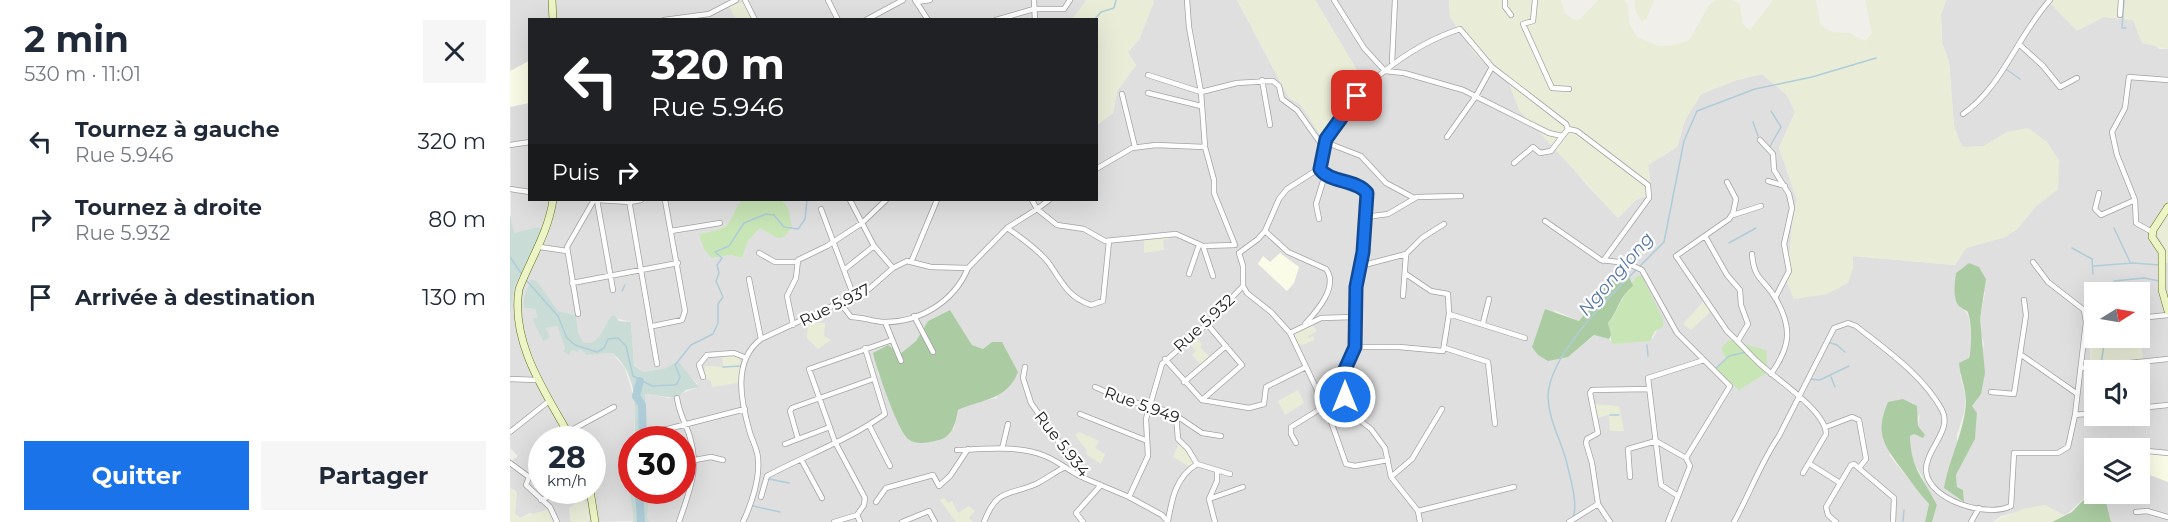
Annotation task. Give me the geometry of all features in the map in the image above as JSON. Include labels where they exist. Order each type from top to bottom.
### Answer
[{"type":"street","points":[[552,0],[553,18]]},
{"type":"street","points":[[679,18],[709,14],[736,0]]},
{"type":"street","points":[[745,0],[754,18]]},
{"type":"street","points":[[828,0],[837,18]]},
{"type":"street","points":[[870,18],[903,0]]},
{"type":"street","points":[[927,18],[916,1],[930,0]]},
{"type":"street","points":[[1034,0],[1035,18]]},
{"type":"street","points":[[1003,18],[1034,9],[1064,9],[1070,0]]},
{"type":"street","points":[[1032,201],[1036,209],[1057,225],[1084,229],[1109,241],[1176,234],[1201,246],[1235,245],[1214,193],[1214,180],[1205,147],[1201,92],[1189,27],[1188,0]]},
{"type":"street","points":[[1334,0],[1364,48],[1385,70],[1433,81],[1476,96],[1549,133],[1563,136]]},
{"type":"street","points":[[1392,62],[1395,0]]},
{"type":"street","points":[[1505,0],[1505,7],[1510,15]]},
{"type":"street","points":[[1535,0],[1533,21],[1523,24],[1552,88],[1569,89]]},
{"type":"street","points":[[1963,114],[1976,103],[2050,0]]},
{"type":"street","points":[[2120,15],[2121,0]]},
{"type":"street","points":[[1420,522],[1418,512],[1391,477],[1385,448],[1371,429],[1349,412],[1342,376],[1355,347],[1356,287],[1365,221],[1365,190],[1325,175],[1320,169],[1324,163],[1324,145],[1352,102],[1392,62],[1460,29],[1492,68],[1570,129],[1648,185],[1649,198],[1603,261]]},
{"type":"street","points":[[2019,44],[2040,63],[2060,87],[2077,78]]},
{"type":"street","points":[[1447,137],[1476,96],[1492,68]]},
{"type":"street","points":[[1148,75],[1201,92],[1262,80],[1277,84],[1282,99],[1298,110],[1324,145],[1361,156],[1386,183],[1414,198]]},
{"type":"street","points":[[2152,232],[2137,225],[2135,200],[2116,155],[2113,129],[2125,108],[2129,76],[2168,80]]},
{"type":"street","points":[[1262,80],[1270,125]]},
{"type":"street","points":[[1148,93],[1201,106]]},
{"type":"street","points":[[1122,94],[1135,147]]},
{"type":"street","points":[[1514,163],[1529,148],[1533,147],[1540,153],[1551,151],[1570,129]]},
{"type":"street","points":[[1760,140],[1773,154],[1774,170],[1785,186],[1792,208],[1784,244],[1789,270],[1775,298]]},
{"type":"street","points":[[510,145],[528,142]]},
{"type":"street","points":[[1098,169],[1135,147],[1156,145],[1205,147]]},
{"type":"street","name":"Rue 5.932","points":[[1129,497],[1147,460],[1145,440],[1149,406],[1159,370],[1165,359],[1207,324],[1243,286],[1243,266],[1239,253],[1265,231],[1279,199],[1287,189],[1320,169]]},
{"type":"street","points":[[1319,219],[1316,204],[1325,175]]},
{"type":"street","points":[[1768,181],[1785,186]]},
{"type":"street","points":[[1727,182],[1736,199],[1731,216]]},
{"type":"street","points":[[510,189],[528,192]]},
{"type":"street","points":[[2099,193],[2095,208],[2101,215],[2135,200]]},
{"type":"street","points":[[1365,221],[1373,216],[1388,214],[1414,198],[1425,195],[1461,196]]},
{"type":"street","points":[[553,201],[549,222],[540,247],[522,283],[515,307],[514,328],[536,380],[564,426]]},
{"type":"street","points":[[578,314],[567,251],[571,236],[595,201]]},
{"type":"street","points":[[596,201],[613,290]]},
{"type":"street","points":[[629,201],[657,364]]},
{"type":"street","points":[[652,326],[682,320],[685,316],[678,263],[665,201]]},
{"type":"street","points":[[851,201],[874,246],[893,268]]},
{"type":"street","points":[[794,325],[787,296],[796,278],[797,262],[800,258],[833,242],[862,223],[885,201]]},
{"type":"street","points":[[938,201],[912,260],[931,267],[968,268]]},
{"type":"street","points":[[841,304],[851,317],[885,322],[929,312],[941,304],[963,279],[968,268],[1007,228],[1048,201]]},
{"type":"street","points":[[1761,206],[1731,216],[1678,253],[1677,259],[1727,331],[1738,339],[1771,374],[1816,413],[1826,427],[1827,434],[1803,473]]},
{"type":"street","points":[[2150,316],[2168,313],[2162,290],[2162,252],[2152,237],[2152,232],[2168,207]]},
{"type":"street","points":[[821,209],[854,297]]},
{"type":"street","points":[[1545,221],[1603,261],[1627,263],[1642,270],[1671,324],[1730,388],[1686,458]]},
{"type":"street","points":[[671,231],[720,223]]},
{"type":"street","points":[[1360,266],[1406,254],[1422,238],[1444,224]]},
{"type":"street","points":[[1007,228],[1039,253],[1060,284],[1091,305],[1103,301],[1109,241]]},
{"type":"street","points":[[1265,231],[1288,252],[1326,269],[1329,274],[1330,287],[1315,313],[1305,324]]},
{"type":"street","points":[[1705,236],[1740,291],[1741,307],[1748,324],[1738,339]]},
{"type":"street","points":[[844,270],[874,246]]},
{"type":"street","points":[[1189,274],[1201,246]]},
{"type":"street","points":[[1201,246],[1213,276]]},
{"type":"street","points":[[540,247],[567,251]]},
{"type":"street","points":[[759,253],[775,262],[797,262]]},
{"type":"street","points":[[1403,296],[1406,254]]},
{"type":"street","points":[[1752,254],[1754,273],[1775,298],[1788,337],[1785,355],[1771,374]]},
{"type":"street","name":"Rue 5.937","points":[[744,357],[761,339],[841,304],[875,286],[893,268],[912,260]]},
{"type":"street","points":[[2033,262],[2048,282],[2084,310]]},
{"type":"street","points":[[572,283],[678,263]]},
{"type":"street","points":[[1406,274],[1428,289],[1448,294],[1449,314],[1445,348]]},
{"type":"street","points":[[749,279],[761,339]]},
{"type":"street","points":[[1243,286],[1247,293],[1271,312],[1290,333],[1325,406],[1346,464],[1355,466],[1388,460]]},
{"type":"street","points":[[1483,323],[1489,298]]},
{"type":"street","points":[[1991,392],[2014,394],[2025,315],[2024,300]]},
{"type":"street","points":[[1449,314],[1525,338]]},
{"type":"street","points":[[914,316],[933,352]]},
{"type":"street","points":[[1290,333],[1321,318],[1356,317]]},
{"type":"street","points":[[885,322],[901,361]]},
{"type":"street","points":[[1202,400],[1242,366],[1207,324]]},
{"type":"street","points":[[1734,522],[1756,483],[1765,456],[1779,436],[1834,328],[1854,324],[1907,367],[1943,412],[1944,425],[1926,467],[1932,485],[1948,498],[1962,505],[1979,508],[2011,506],[2014,453],[2064,452],[2068,447],[2084,340]]},
{"type":"street","points":[[834,522],[857,515],[864,506],[865,498],[835,442],[809,369],[892,340]]},
{"type":"street","points":[[1184,382],[1226,346]]},
{"type":"street","points":[[1355,347],[1399,346],[1440,351],[1445,348],[1488,362],[1495,424]]},
{"type":"street","points":[[761,497],[767,476],[802,461],[885,414],[865,348]]},
{"type":"street","points":[[703,377],[699,365],[707,355],[734,354],[744,357],[741,383],[745,409],[759,463],[756,483],[743,522]]},
{"type":"street","points":[[2020,354],[2076,393]]},
{"type":"street","points":[[1165,359],[1202,400],[1249,408],[1262,405],[1266,387],[1306,367]]},
{"type":"street","points":[[2081,368],[2168,359]]},
{"type":"street","points":[[1678,496],[1661,485],[1647,380],[1651,375],[1678,370],[1704,360]]},
{"type":"street","name":"Rue 5.934","points":[[1025,367],[1023,378],[1031,403],[1084,478],[1129,497]]},
{"type":"street","points":[[510,379],[536,380]]},
{"type":"street","points":[[798,439],[790,409],[873,379]]},
{"type":"street","name":"Rue 5.949","points":[[1095,387],[1122,399],[1176,415],[1202,433],[1221,436]]},
{"type":"street","points":[[1610,522],[1598,504],[1592,463],[1586,443],[1587,439],[1598,435],[1590,391],[1649,389]]},
{"type":"street","points":[[677,398],[684,425]]},
{"type":"street","points":[[510,432],[549,400]]},
{"type":"street","points":[[2150,407],[2168,405]]},
{"type":"street","points":[[1296,443],[1291,427],[1325,406]]},
{"type":"street","points":[[585,426],[614,407]]},
{"type":"street","points":[[680,426],[745,409]]},
{"type":"street","points":[[1391,477],[1412,459],[1442,409]]},
{"type":"street","points":[[1080,414],[1145,440]]},
{"type":"street","points":[[2074,415],[2084,414]]},
{"type":"street","points":[[1176,415],[1178,439],[1188,449],[1197,464],[1230,474]]},
{"type":"street","points":[[1826,427],[1852,417],[1859,420],[1866,459],[1859,468]]},
{"type":"street","points":[[1002,449],[1008,424]]},
{"type":"street","points":[[869,425],[890,466]]},
{"type":"street","points":[[784,444],[830,427]]},
{"type":"street","points":[[1630,477],[1628,449],[1656,441],[1686,458],[1689,469],[1668,522]]},
{"type":"street","points":[[957,450],[1002,449],[1036,453],[1084,478]]},
{"type":"street","points":[[876,502],[883,490],[914,478],[933,475],[939,486],[950,476],[968,450]]},
{"type":"street","points":[[2150,451],[2168,453]]},
{"type":"street","points":[[696,460],[711,457],[723,460]]},
{"type":"street","points":[[802,461],[822,498]]},
{"type":"street","points":[[510,463],[528,476]]},
{"type":"street","points":[[1168,522],[1172,496],[1180,479],[1197,464]]},
{"type":"street","points":[[1810,464],[1840,483]]},
{"type":"street","points":[[1836,522],[1826,510],[1851,465],[1859,468],[1894,498],[1893,522]]},
{"type":"street","points":[[984,522],[990,507],[1004,494],[1038,483],[1065,467]]},
{"type":"street","points":[[1215,522],[1209,499],[1217,481],[1217,471]]},
{"type":"street","points":[[1083,522],[1076,512],[1101,485]]},
{"type":"street","points":[[1209,499],[1243,487]]},
{"type":"street","points":[[1418,512],[1514,487]]},
{"type":"street","points":[[1129,497],[1162,515],[1168,522]]},
{"type":"street","points":[[546,504],[557,522]]},
{"type":"street","points":[[592,504],[595,522]]},
{"type":"street","points":[[679,522],[685,504]]},
{"type":"street","points":[[1569,522],[1598,504]]},
{"type":"street","points":[[1971,522],[1979,508]]},
{"type":"street","points":[[902,522],[929,511],[935,522]]},
{"type":"street","points":[[2136,512],[2146,511],[2168,517]]},
{"type":"street","points":[[857,515],[860,522]]},
{"type":"shaded area","points":[[510,0],[1087,0],[1074,18],[528,18],[528,201],[741,201],[733,220],[718,231],[712,258],[731,255],[742,258],[748,241],[760,228],[777,238],[788,208],[783,201],[1098,201],[1098,124],[1113,113],[1117,91],[1136,65],[1127,52],[1139,40],[1153,0],[1237,0],[1289,98],[1300,104],[1345,101],[1364,82],[1315,0],[1449,0],[1450,17],[1508,81],[1585,183],[1618,218],[1636,200],[1652,194],[1648,165],[1677,147],[1685,120],[1701,94],[1737,80],[1762,74],[1787,95],[1795,112],[1779,148],[1797,199],[1787,282],[1853,268],[1852,256],[1955,265],[1966,248],[2005,237],[2017,229],[2036,206],[2058,189],[2007,132],[1984,146],[1962,148],[1954,126],[1949,62],[1942,43],[1941,15],[1946,0],[2047,0],[2054,6],[2104,17],[2133,20],[2159,49],[2168,49],[2168,215],[2158,236],[2164,246],[2168,263],[2168,522],[2111,522],[2106,504],[2150,504],[2150,438],[2084,438],[2084,498],[2065,516],[2045,505],[2001,516],[1993,522],[1932,522],[1937,505],[1927,492],[1922,476],[1911,459],[1910,436],[1918,426],[1920,414],[1889,455],[1929,504],[1925,522],[650,522],[647,517],[649,504],[696,504],[696,426],[646,426],[645,394],[670,398],[698,387],[698,384],[685,371],[666,368],[643,372],[634,364],[631,322],[611,317],[599,337],[591,343],[584,343],[577,333],[576,315],[558,311],[538,282],[531,279],[524,297],[525,308],[535,309],[537,317],[532,318],[536,326],[549,335],[545,328],[557,326],[565,348],[563,351],[580,349],[587,355],[612,353],[625,368],[636,405],[634,426],[618,426],[618,504],[632,504],[635,521],[588,522],[590,518],[582,504],[606,504],[606,426],[528,426],[528,504],[574,504],[569,508],[571,522],[558,522],[530,513],[520,518],[515,514],[516,491],[510,488],[510,462],[518,456],[510,448],[510,314],[514,287],[538,227],[515,234],[511,230]],"holes":[[[1637,276],[1663,319],[1653,338],[1613,344],[1609,339],[1595,335],[1567,357],[1554,310],[1579,321],[1614,279],[1624,277],[1633,281]],[[1955,281],[1985,292],[1980,319],[1980,332],[1984,344],[1972,407],[1977,413],[1975,439],[1956,475],[1957,487],[1963,490],[1964,501],[1944,488],[1957,449],[1957,435],[1964,413],[1966,397],[1960,375],[1972,350],[1969,317],[1955,297]],[[950,310],[972,345],[983,349],[997,398],[976,402],[958,410],[954,429],[906,438],[895,415],[887,389],[877,372],[916,341],[928,321]]]},
{"type":"shaded area","points":[[1087,0],[1153,0],[1154,2],[1139,40],[1128,52],[1136,65],[1117,91],[1113,113],[1098,124],[1098,18],[1073,18]]},
{"type":"shaded area","points":[[1237,0],[1315,0],[1364,82],[1345,101],[1320,135],[1300,104],[1289,98]]},
{"type":"shaded area","points":[[1449,0],[1561,0],[1565,13],[1579,20],[1598,0],[1623,0],[1628,4],[1629,23],[1637,37],[1659,46],[1674,45],[1689,40],[1709,5],[1716,0],[1733,0],[1740,4],[1743,24],[1750,30],[1773,0],[1816,0],[1820,23],[1826,29],[1833,32],[1850,33],[1865,41],[1872,33],[1865,0],[1946,0],[1941,15],[1942,43],[1949,62],[1954,126],[1962,147],[1984,146],[2007,132],[2028,128],[2047,142],[2059,160],[2058,189],[2036,206],[2017,229],[2005,237],[1966,248],[1955,265],[1853,256],[1853,268],[1848,283],[1827,294],[1794,299],[1787,282],[1792,226],[1797,200],[1779,148],[1795,112],[1787,95],[1762,74],[1737,80],[1701,94],[1685,120],[1677,147],[1648,165],[1652,194],[1636,200],[1618,218],[1519,110],[1508,81],[1475,54],[1450,17]]},
{"type":"shaded area","points":[[1635,0],[1654,0],[1647,18],[1642,22],[1635,10]]},
{"type":"shaded area","points":[[2047,0],[2168,0],[2168,49],[2142,43],[2133,20],[2104,17],[2077,31]]},
{"type":"shaded area","points":[[744,1],[753,18],[735,18],[729,7]]},
{"type":"shaded area","points":[[528,62],[528,103],[510,107],[510,71]]},
{"type":"shaded area","points":[[510,215],[514,233],[538,227],[542,230],[514,287],[510,314]]},
{"type":"shaded area","points":[[2168,215],[2168,263],[2165,263],[2164,247],[2157,232]]},
{"type":"shaded area","points":[[1169,236],[1169,239],[1163,240],[1164,250],[1144,253],[1144,240]]},
{"type":"shaded area","points":[[1280,253],[1299,267],[1294,283],[1287,291],[1258,264],[1263,256],[1270,262]]},
{"type":"shaded area","points":[[531,279],[538,282],[558,311],[576,315],[578,333],[584,343],[591,343],[599,337],[611,316],[615,316],[619,321],[631,322],[634,365],[643,372],[666,368],[678,361],[699,387],[686,390],[676,398],[645,394],[646,426],[635,426],[634,393],[627,371],[620,361],[612,353],[587,355],[580,349],[577,352],[572,350],[569,355],[563,351],[565,348],[557,326],[546,328],[550,337],[543,341],[532,318],[537,317],[535,309],[524,308],[524,297]]},
{"type":"shaded area","points":[[1703,302],[1712,310],[1691,330],[1683,324]]},
{"type":"shaded area","points":[[1310,322],[1317,331],[1308,336],[1309,338],[1313,336],[1315,340],[1303,345],[1298,344],[1293,332]]},
{"type":"shaded area","points":[[808,323],[825,323],[824,336],[831,340],[818,349],[807,338]]},
{"type":"shaded area","points":[[1195,336],[1202,344],[1200,347],[1209,356],[1201,365],[1192,355],[1196,351],[1188,342]]},
{"type":"shaded area","points":[[2090,348],[2142,348],[2143,359],[2090,360]]},
{"type":"shaded area","points":[[722,354],[739,356],[742,372],[738,383],[712,387],[711,381],[704,377],[705,366],[723,367]]},
{"type":"shaded area","points":[[1298,390],[1304,403],[1285,415],[1278,401]]},
{"type":"shaded area","points":[[1593,404],[1619,406],[1624,431],[1610,431],[1609,415],[1595,418]]},
{"type":"shaded area","points":[[1079,432],[1099,441],[1095,448],[1105,454],[1101,464],[1086,454],[1087,451],[1075,435]]},
{"type":"shaded area","points":[[1180,441],[1195,460],[1190,467],[1173,457]]},
{"type":"shaded area","points":[[2150,451],[2168,452],[2168,482],[2150,475]]},
{"type":"shaded area","points":[[510,488],[517,493],[515,514],[519,518],[549,509],[558,522],[510,522]]},
{"type":"shaded area","points":[[944,498],[948,503],[952,501],[958,513],[969,506],[975,511],[969,518],[973,522],[956,522],[940,500]]},
{"type":"shaded area","points":[[575,504],[587,504],[588,522],[571,522],[569,508]]},
{"type":"shaded area","points":[[632,504],[649,504],[647,517],[650,522],[632,522],[634,521]]},
{"type":"shaded area","points":[[2045,505],[2065,516],[2052,522],[1993,522],[2023,509]]},
{"type":"green space","points":[[740,201],[783,201],[788,208],[792,227],[784,237],[777,238],[760,228],[748,241],[742,258],[731,255],[712,258],[704,249],[699,234],[718,230],[730,220]]},
{"type":"green space","points":[[1969,263],[1979,267],[1986,279],[1980,319],[1985,373],[1981,394],[1972,406],[1977,413],[1975,439],[1956,475],[1957,487],[1963,490],[1964,502],[1944,488],[1965,412],[1966,396],[1959,363],[1969,358],[1971,326],[1969,314],[1957,303],[1954,290],[1956,273]]},
{"type":"green space","points":[[1624,276],[1630,278],[1633,286],[1625,294],[1608,323],[1611,335],[1609,339],[1594,335],[1568,357],[1548,361],[1538,355],[1532,347],[1545,309],[1579,321],[1610,281]]},
{"type":"green space","points":[[1637,276],[1642,276],[1663,319],[1663,327],[1655,331],[1650,341],[1612,344],[1608,323]]},
{"type":"green space","points":[[950,310],[972,345],[983,349],[992,342],[1002,342],[1018,372],[1008,388],[1001,393],[958,410],[954,426],[945,437],[928,442],[915,442],[904,434],[893,412],[873,353],[888,345],[900,354],[916,341],[928,321]]},
{"type":"green space","points":[[1729,340],[1766,350],[1768,372],[1739,390],[1716,369],[1726,359],[1721,348]]},
{"type":"green space","points":[[1903,399],[1917,406],[1918,426],[1925,435],[1923,438],[1914,434],[1910,436],[1915,465],[1937,505],[1932,522],[1925,522],[1929,504],[1891,455],[1882,434],[1882,420],[1888,402]]},
{"type":"green space","points":[[2084,499],[2084,504],[2106,504],[2111,522],[2052,522],[2072,512]]},
{"type":"waterway","points":[[1096,18],[1101,12],[1114,8],[1116,0]]},
{"type":"waterway","points":[[2124,0],[2122,28],[2126,28]]},
{"type":"waterway","name":"Ngonglong","points":[[1640,266],[1664,242],[1684,141],[1697,111],[1755,89],[1812,77],[1876,58]]},
{"type":"waterway","points":[[2006,69],[2020,79]]},
{"type":"waterway","points":[[1769,148],[1781,127],[1771,111]]},
{"type":"waterway","points":[[1753,122],[1758,136]]},
{"type":"waterway","points":[[526,280],[558,316],[567,338],[575,345],[597,352],[604,348],[608,339],[618,338],[626,346],[633,376],[652,386],[674,385],[680,377],[675,365],[691,345],[713,334],[718,323],[718,304],[723,297],[716,281],[719,273],[717,265],[722,258],[715,252],[729,246],[744,223],[766,214],[774,215],[784,227],[798,229],[805,219],[807,201]]},
{"type":"waterway","points":[[1729,243],[1756,228]]},
{"type":"waterway","points":[[2114,228],[2130,262]]},
{"type":"waterway","points":[[2072,248],[2092,259],[2093,274]]},
{"type":"waterway","points":[[510,257],[521,273]]},
{"type":"waterway","points":[[2094,266],[2133,263],[2159,265]]},
{"type":"waterway","name":"Ngonglong","points":[[1573,518],[1575,506],[1572,486],[1549,406],[1551,381],[1558,364],[1582,328],[1637,269]]},
{"type":"waterway","points":[[2114,281],[2144,278],[2159,281]]},
{"type":"waterway","points":[[622,291],[625,285]]},
{"type":"waterway","points":[[1828,342],[1837,345],[1845,352]]},
{"type":"waterway","points":[[1647,345],[1648,356]]},
{"type":"waterway","points":[[2102,360],[2103,348]]},
{"type":"waterway","points":[[1715,369],[1729,356],[1747,352]]},
{"type":"waterway","points":[[723,367],[741,366]]},
{"type":"waterway","points":[[1809,379],[1820,380],[1849,366]]},
{"type":"waterway","points":[[1831,377],[1835,387]]},
{"type":"waterway","points":[[640,381],[636,396],[642,405],[643,426]]},
{"type":"waterway","points":[[1610,415],[1619,415]]},
{"type":"waterway","points":[[769,479],[789,483]]},
{"type":"waterway","points":[[640,504],[641,522]]},
{"type":"waterway","points":[[753,506],[780,512]]},
{"type":"waterway","points":[[1903,521],[1904,510]]},
{"type":"route","points":[[1345,397],[1342,376],[1355,347],[1356,287],[1363,252],[1367,193],[1350,182],[1325,175],[1320,169],[1324,163],[1326,139],[1357,96]]}]
